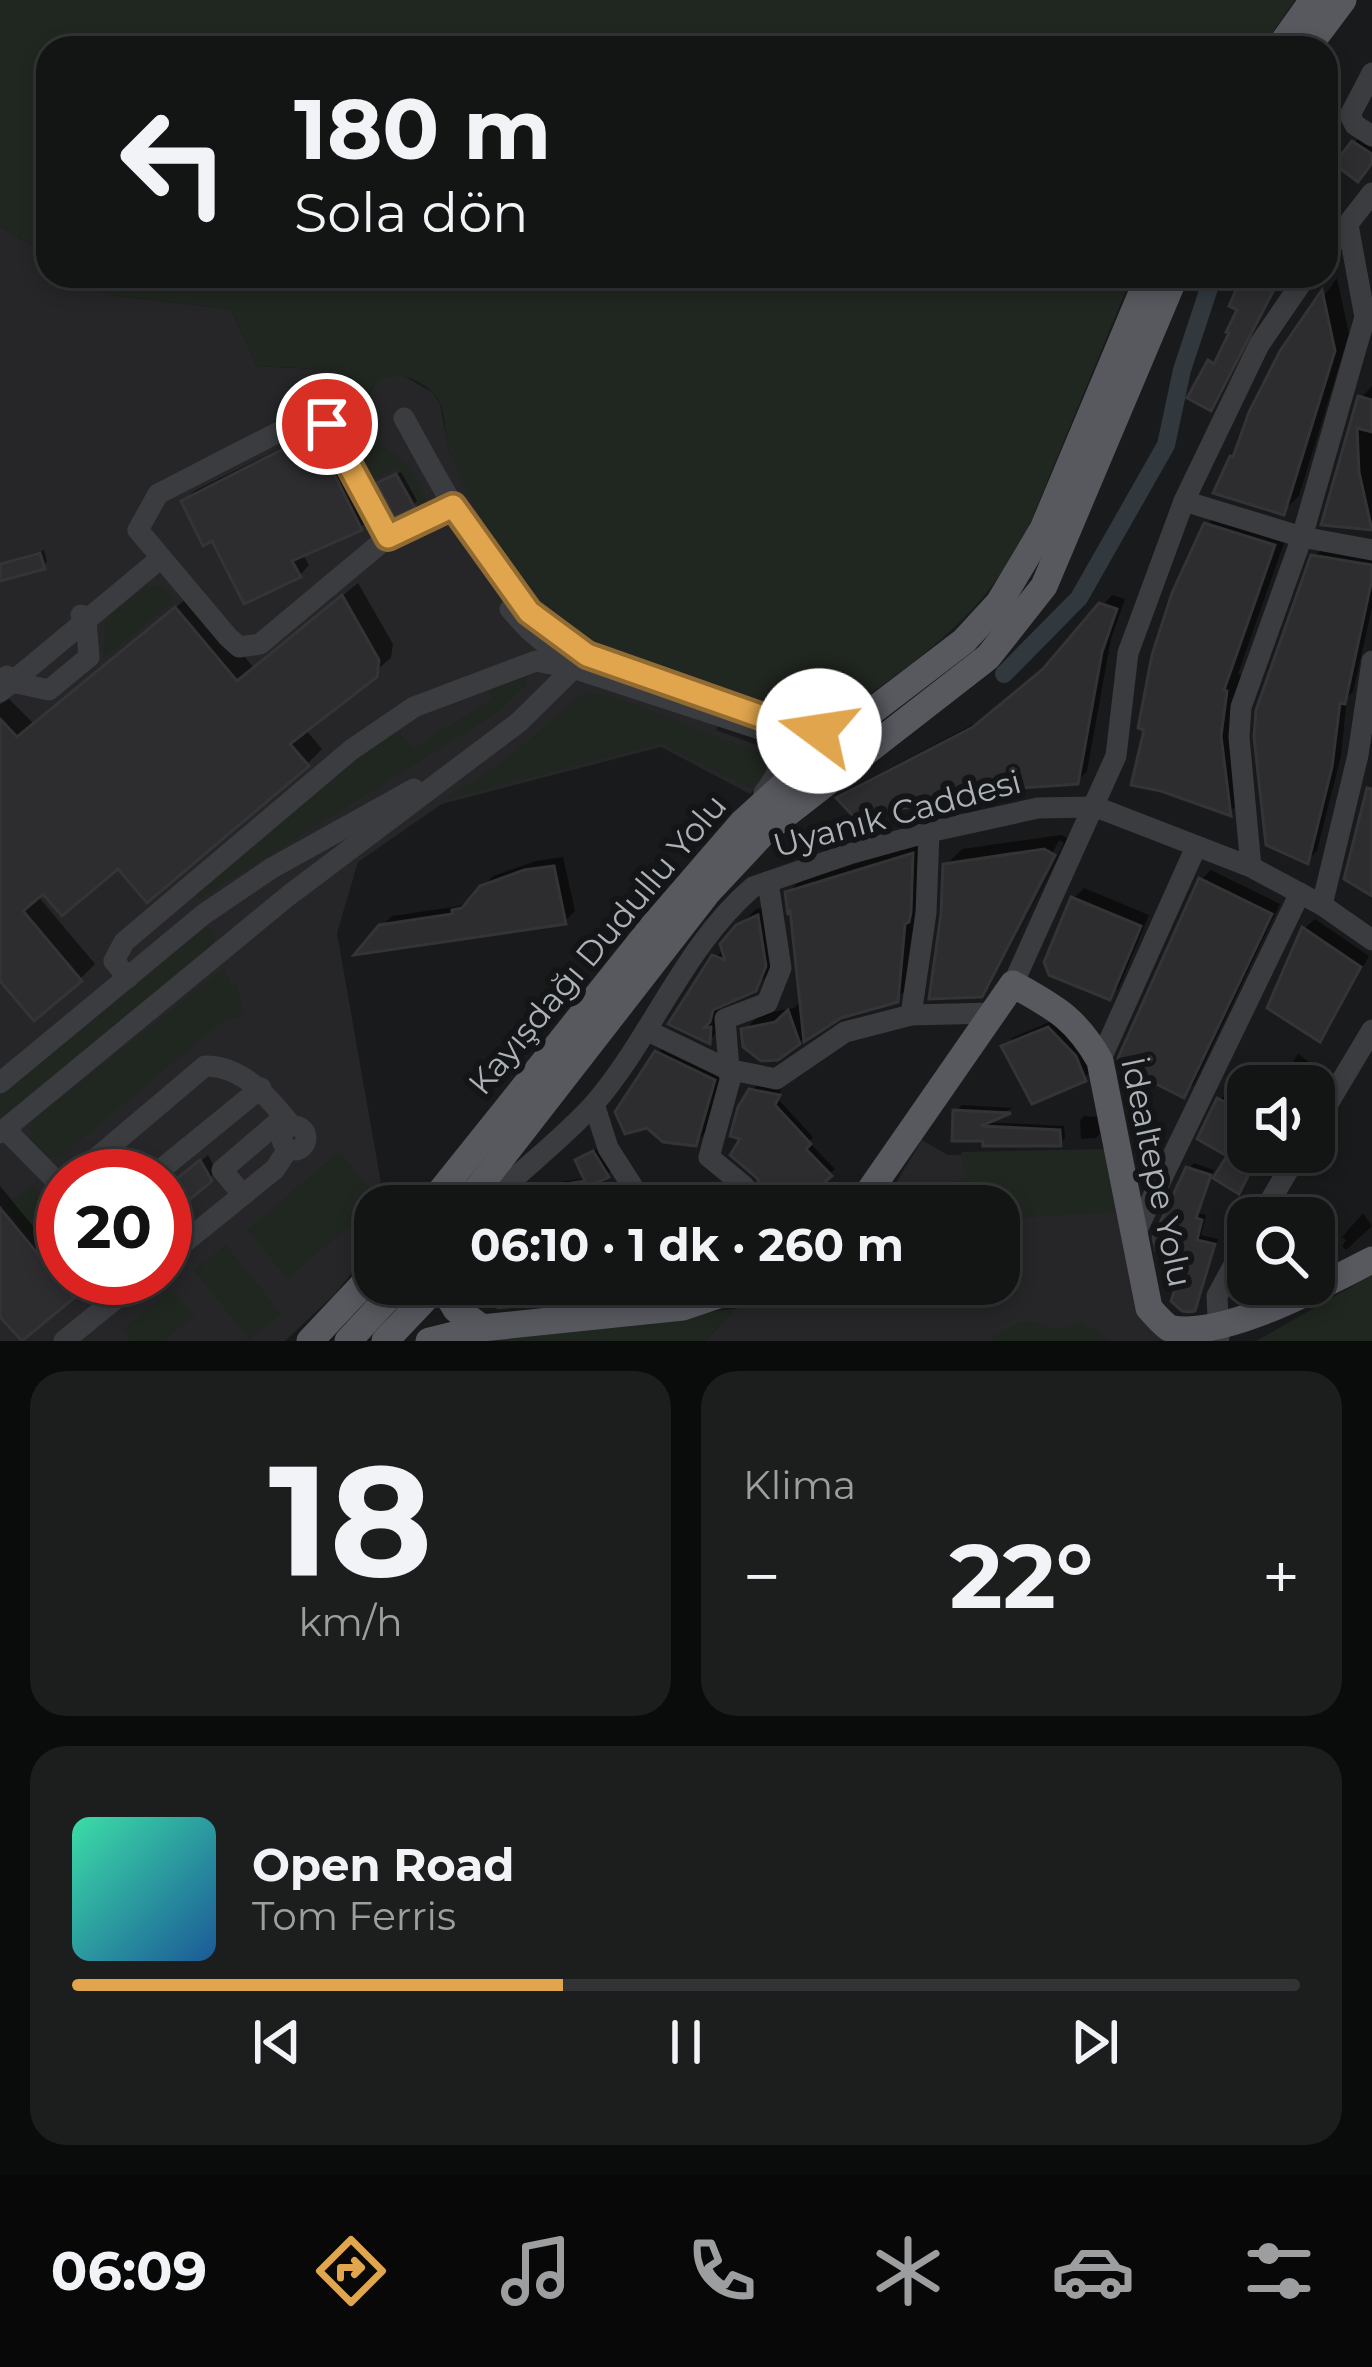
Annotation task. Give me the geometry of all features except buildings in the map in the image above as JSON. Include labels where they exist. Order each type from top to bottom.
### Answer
[{"type":"main road","points":[[1288,36],[1313,0]]},
{"type":"main road","points":[[1316,36],[1342,0]]},
{"type":"main road","name":"Kayışdağı Dudullu Yolu","points":[[446,1185],[626,959],[742,823],[826,747],[964,641],[999,602],[1023,568],[1144,288]]},
{"type":"main road","name":"Kayışdağı Dudullu Yolu","points":[[480,1185],[708,892],[767,829],[988,657],[1044,586],[1170,288]]},
{"type":"main road","points":[[874,1185],[1013,984]]},
{"type":"main road","name":"İdealtepe Yolu","points":[[1013,984],[1063,1012],[1083,1031],[1100,1060],[1149,1308],[1170,1330],[1192,1338],[1219,1337]]},
{"type":"main road","points":[[1219,1337],[1265,1321],[1372,1260]]},
{"type":"main road","points":[[310,1341],[354,1294]]},
{"type":"main road","points":[[348,1341],[381,1305]]},
{"type":"main road","points":[[386,1341],[420,1305]]},
{"type":"main road","points":[[453,1305],[482,1328]]},
{"type":"main road","points":[[429,1341],[482,1328],[686,1305]]},
{"type":"street","points":[[1372,73],[1350,115],[1355,125],[1372,136]]},
{"type":"street","points":[[1338,237],[1372,193]]},
{"type":"street","points":[[1251,867],[1239,737],[1241,706],[1302,537],[1365,317],[1348,225]]},
{"type":"street","points":[[1013,984],[1116,756],[1128,653],[1184,501],[1258,344],[1298,288]]},
{"type":"street","points":[[388,537],[327,424],[317,417],[304,419],[158,494],[138,530],[228,637],[239,647],[249,648],[272,635],[388,537],[453,506]]},
{"type":"street","points":[[404,418],[453,506],[529,612],[582,662],[776,735],[849,752],[867,749]]},
{"type":"street","points":[[1184,501],[1302,537],[1372,550]]},
{"type":"street","points":[[5,682],[159,554]]},
{"type":"street","points":[[128,979],[114,961],[124,943],[351,750],[414,707],[496,674],[536,661],[582,662],[815,732],[892,696]]},
{"type":"street","points":[[1322,905],[1358,754],[1372,661]]},
{"type":"street","points":[[36,1162],[2,1131],[345,850],[519,722],[582,662]]},
{"type":"street","points":[[742,823],[782,765],[776,735]]},
{"type":"street","points":[[0,1083],[204,914],[272,868],[468,761]]},
{"type":"street","name":"Uyanık Caddesi","points":[[507,1185],[594,1104],[712,929],[753,887],[929,832],[1038,808],[1096,807],[1251,867],[1322,905],[1372,940]]},
{"type":"street","points":[[911,1015],[926,913],[929,832]]},
{"type":"street","points":[[1100,1060],[1196,847]]},
{"type":"street","points":[[743,1185],[710,1157],[730,1080],[725,1019],[766,1003],[781,968],[768,882]]},
{"type":"street","points":[[1133,1238],[1300,893]]},
{"type":"street","points":[[204,914],[226,924],[228,945]]},
{"type":"street","points":[[646,1030],[727,1070],[776,1079],[845,1031],[911,1015],[993,1013]]},
{"type":"street","points":[[1335,1092],[1372,1030]]},
{"type":"street","points":[[107,1149],[205,1066],[220,1067],[261,1088],[288,1131]]},
{"type":"street","points":[[187,1149],[261,1088]]},
{"type":"street","points":[[594,1104],[608,1148],[632,1185]]},
{"type":"street","points":[[192,1236],[275,1168],[288,1131]]},
{"type":"street","points":[[243,1195],[221,1170],[288,1131]]},
{"type":"street","points":[[1219,1337],[1217,1296],[1227,1278]]},
{"type":"street","points":[[64,1341],[108,1305]]},
{"type":"shaded area","points":[[0,0],[1295,0],[1270,36],[36,36],[36,248],[0,226]]},
{"type":"shaded area","points":[[0,226],[36,248],[36,288],[98,288],[109,295],[231,309],[257,366],[338,370],[368,396],[377,380],[390,374],[404,376],[433,393],[440,404],[449,452],[515,569],[545,603],[596,642],[733,693],[716,730],[765,748],[772,756],[771,773],[750,794],[661,747],[442,804],[358,862],[337,933],[381,1185],[354,1185],[354,1270],[285,1341],[0,1341]]},
{"type":"shaded area","points":[[98,288],[1127,288],[1025,536],[998,578],[953,629],[917,659],[863,699],[825,715],[781,710],[714,689],[600,643],[567,621],[535,593],[492,535],[450,454],[438,399],[425,386],[406,377],[388,377],[367,397],[340,383],[337,370],[257,366],[231,309],[109,295]]},
{"type":"shaded area","points":[[339,391],[368,404],[368,435],[411,471],[428,503],[420,509],[398,467],[367,483],[341,427]]},
{"type":"shaded area","points":[[159,585],[175,600],[103,658],[105,620],[144,588]]},
{"type":"shaded area","points":[[530,670],[525,686],[496,713],[199,899],[194,892],[322,780],[395,728],[414,748],[493,699],[484,687]]},
{"type":"shaded area","points":[[588,693],[612,696],[760,753],[766,756],[765,772],[751,788],[661,743],[447,799],[516,752]]},
{"type":"shaded area","points":[[206,927],[216,938],[213,947],[0,1124],[0,1096]]},
{"type":"shaded area","points":[[224,968],[232,986],[236,985],[244,1015],[219,1024],[70,1149],[36,1152],[27,1146],[32,1121]]},
{"type":"shaded area","points":[[922,1140],[948,1155],[1106,1152],[1113,1210],[1125,1221],[1167,1341],[705,1341],[744,1305],[1020,1305],[1020,1185],[895,1185]]},
{"type":"shaded area","points":[[1106,1149],[1119,1212],[1020,1219],[1020,1185],[951,1185],[966,1178],[961,1152]]},
{"type":"shaded area","points":[[339,1152],[367,1185],[354,1185],[354,1222],[288,1278],[247,1230]]},
{"type":"shaded area","points":[[32,1186],[36,1190],[36,1245],[5,1204]]},
{"type":"shaded area","points":[[226,1245],[281,1314],[249,1339],[194,1270]]},
{"type":"shaded area","points":[[1372,1275],[1372,1341],[1256,1341],[1319,1305],[1335,1305],[1335,1296]]},
{"type":"shaded area","points":[[153,1305],[186,1305],[195,1316],[163,1341],[131,1341],[122,1329]]},
{"type":"shaded area","points":[[735,1309],[705,1341],[462,1341]]},
{"type":"shaded area","points":[[1021,1322],[1039,1323],[1055,1331],[1082,1322],[1110,1341],[994,1341],[992,1337]]},
{"type":"waterway","points":[[1004,674],[1079,598],[1166,445],[1182,370],[1209,288]]},
{"type":"route","points":[[327,424],[388,537],[453,506],[529,612],[587,655],[794,728],[819,731]]}]
